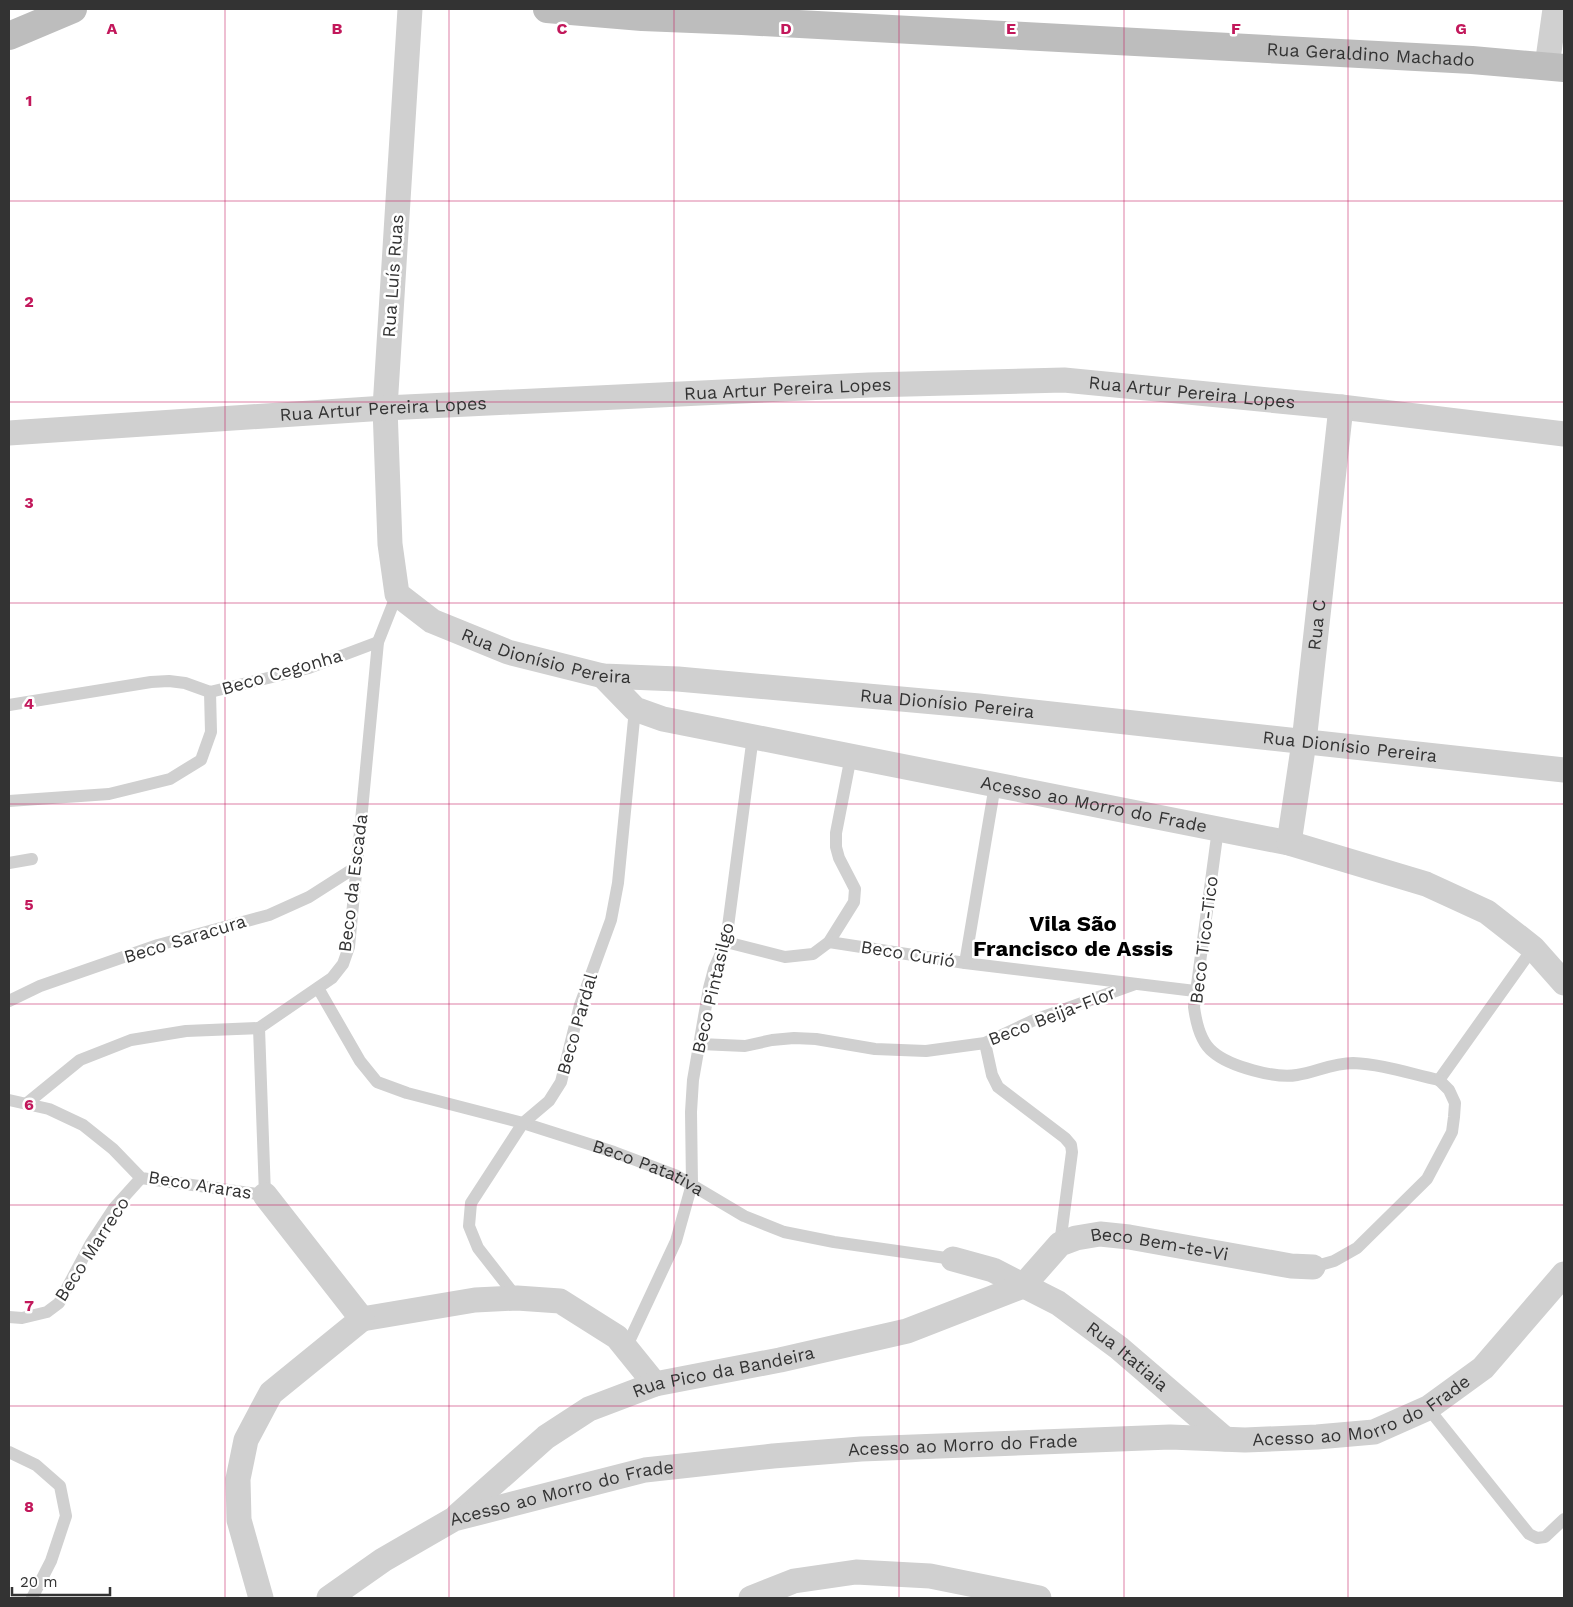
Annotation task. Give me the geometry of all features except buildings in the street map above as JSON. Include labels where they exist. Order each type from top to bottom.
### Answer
[{"type":"street","points":[[9,36],[73,9]]},
{"type":"street","name":"Rua Luís Ruas","points":[[398,594],[390,544],[385,408],[410,9]]},
{"type":"street","name":"Rua Geraldino Machado","points":[[547,9],[746,15],[1472,60],[1556,67]]},
{"type":"street","points":[[1555,9],[1556,67]]},
{"type":"street","name":"Rua Artur Pereira Lopes","points":[[9,433],[385,408],[868,385],[1064,380],[1341,407],[1564,434]]},
{"type":"street","name":"Rua C","points":[[1290,843],[1304,742],[1341,407]]},
{"type":"street","name":"Rua Dionísio Pereira","points":[[398,594],[432,621],[508,652],[603,676],[678,679],[979,706],[1564,770]]},
{"type":"street","name":"Acesso ao Morro do Frade","points":[[603,676],[635,709],[663,719],[1290,843],[1426,884],[1487,912],[1533,948],[1564,983]]},
{"type":"street","points":[[265,1195],[362,1319]]},
{"type":"street","name":"Beco Bem-te-Vi","points":[[1060,1244],[1076,1238],[1100,1234],[1129,1237],[1291,1266],[1313,1267]]},
{"type":"street","points":[[1023,1286],[1060,1244]]},
{"type":"street","name":"Beco Patativa","points":[[953,1259],[993,1270],[1023,1286]]},
{"type":"street","name":"Acesso ao Morro do Frade","points":[[329,1598],[383,1560],[454,1519],[645,1470],[860,1449],[1170,1437],[1225,1439],[1317,1437],[1374,1432],[1428,1408],[1483,1368],[1564,1274]]},
{"type":"street","name":"Rua Pico da Bandeira","points":[[454,1519],[546,1437],[589,1410],[655,1384],[780,1360],[907,1331],[1023,1286]]},
{"type":"street","name":"Rua Itatiaia","points":[[1023,1286],[1058,1303],[1119,1348],[1225,1439]]},
{"type":"street","points":[[261,1598],[239,1520],[238,1479],[246,1440],[271,1393],[362,1319],[476,1300],[517,1298],[560,1302],[617,1337],[655,1384]]},
{"type":"street","points":[[751,1598],[794,1581],[856,1572],[930,1576],[1039,1598]]},
{"type":"lane","name":"Beco da Escada","points":[[259,1028],[332,978],[343,964],[349,947],[378,642],[398,594]]},
{"type":"lane","name":"Beco Cegonha","points":[[9,705],[151,682],[169,681],[185,683],[210,692],[309,668],[378,642]]},
{"type":"lane","points":[[9,801],[109,794],[170,779],[202,760],[211,732],[210,692]]},
{"type":"lane","name":"Beco Pardal","points":[[517,1298],[478,1248],[469,1226],[471,1202],[523,1123],[549,1101],[561,1082],[580,1005],[611,920],[618,883],[635,709]]},
{"type":"lane","name":"Beco Pintasilgo","points":[[626,1348],[676,1241],[692,1184],[691,1112],[693,1080],[709,988],[714,970],[726,942],[753,736]]},
{"type":"lane","points":[[726,942],[785,956],[813,954],[829,942],[854,902],[855,889],[839,858],[836,847],[836,833],[850,756]]},
{"type":"lane","points":[[965,963],[994,785]]},
{"type":"lane","name":"Beco Tico-Tico","points":[[1218,829],[1194,1007],[1202,1037],[1212,1052],[1243,1067],[1277,1074],[1296,1075],[1332,1065],[1352,1063],[1372,1065],[1439,1080]]},
{"type":"lane","points":[[9,862],[32,859]]},
{"type":"lane","name":"Beco Saracura","points":[[9,1001],[40,986],[158,945],[269,915],[309,897],[356,866]]},
{"type":"lane","name":"Beco Curió","points":[[829,942],[965,963],[1195,991]]},
{"type":"lane","points":[[1313,1267],[1334,1261],[1357,1248],[1427,1179],[1452,1132],[1454,1117],[1455,1103],[1449,1090],[1439,1080],[1533,948]]},
{"type":"lane","name":"Beco Beija-Flor","points":[[700,1044],[745,1046],[772,1040],[794,1038],[816,1039],[875,1050],[926,1051],[985,1043],[1032,1021],[1135,984]]},
{"type":"lane","name":"Beco Patativa","points":[[318,988],[360,1061],[377,1082],[406,1093],[523,1123],[614,1152],[675,1175],[744,1216],[784,1232],[834,1242],[953,1259]]},
{"type":"lane","points":[[26,1104],[80,1060],[130,1040],[186,1031],[259,1028],[265,1195]]},
{"type":"lane","points":[[985,1043],[992,1075],[998,1087],[1065,1138],[1071,1145],[1060,1244]]},
{"type":"lane","name":"Beco Araras","points":[[9,1100],[49,1109],[83,1125],[113,1149],[141,1178],[265,1195]]},
{"type":"lane","name":"Beco Marreco","points":[[9,1317],[22,1318],[46,1312],[59,1303],[91,1243],[114,1208],[141,1178]]},
{"type":"lane","points":[[1428,1408],[1529,1534],[1537,1538],[1545,1537],[1564,1519]]},
{"type":"lane","points":[[9,1452],[36,1465],[60,1486],[66,1516],[51,1561],[32,1598]]},
{"type":"district","name":"Vila São Francisco de Assis","points":[[1073,936]]}]
